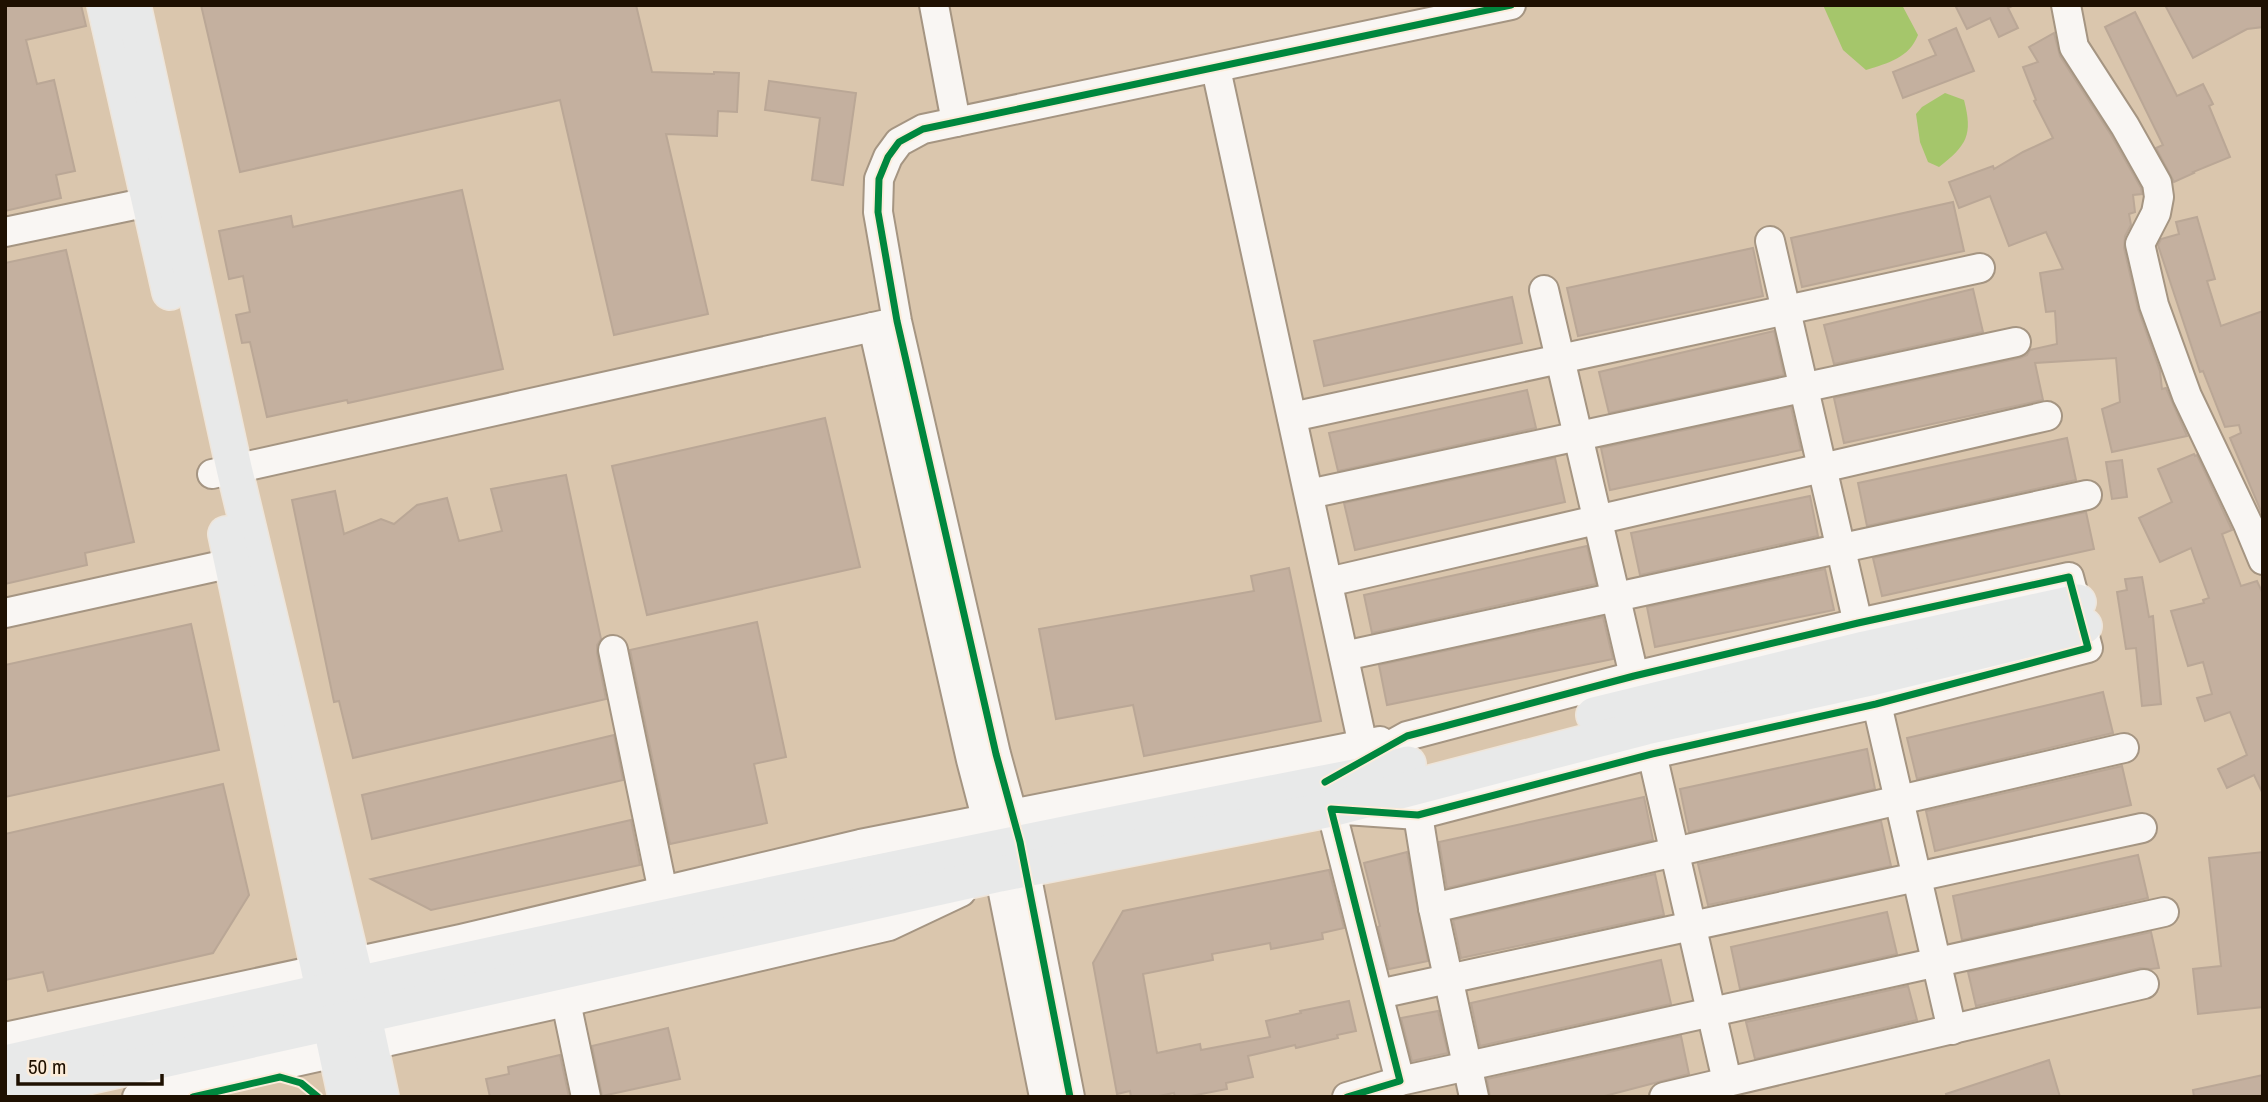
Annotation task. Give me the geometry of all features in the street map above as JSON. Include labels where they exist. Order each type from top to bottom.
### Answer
[{"type":"main road","points":[[106,5],[162,199],[344,1005],[346,1097]]},
{"type":"main road","points":[[132,5],[162,199]]},
{"type":"main road","points":[[223,471],[232,563],[344,1005],[381,1097]]},
{"type":"main road","points":[[5,1095],[344,1005],[1006,844],[1328,795],[1643,715],[2080,614]]},
{"type":"main road","points":[[1328,795],[1366,759],[1643,715]]},
{"type":"main road","points":[[5,1063],[344,1005]]},
{"type":"street","points":[[934,5],[956,122]]},
{"type":"street","points":[[1044,1097],[993,741],[885,324],[878,212],[879,178],[888,157],[899,142],[923,129],[1216,69],[1467,9],[1511,5]]},
{"type":"street","points":[[2066,5],[2074,47],[2125,126],[2157,183],[2159,197],[2156,213],[2140,244],[2154,305],[2187,396],[2263,560]]},
{"type":"street","points":[[1216,69],[1366,759]]},
{"type":"street","points":[[5,232],[162,199]]},
{"type":"street","points":[[1770,241],[1952,1030]]},
{"type":"street","points":[[1292,417],[1980,268]]},
{"type":"street","points":[[1544,290],[1727,1081]]},
{"type":"street","points":[[223,471],[885,324]]},
{"type":"street","points":[[1309,494],[2016,342]]},
{"type":"street","points":[[1328,582],[2047,416]]},
{"type":"street","points":[[1344,656],[2087,495]]},
{"type":"street","points":[[5,613],[232,563]]},
{"type":"street","points":[[137,1097],[344,1005],[663,892],[860,844],[1006,844],[1366,759],[1407,736],[1643,715],[2080,614]]},
{"type":"street","points":[[613,650],[663,892]]},
{"type":"street","points":[[1400,1081],[1328,795],[1418,814],[1643,715]]},
{"type":"street","points":[[1433,908],[2124,748]]},
{"type":"street","points":[[1418,814],[1433,908],[1474,1097]]},
{"type":"street","points":[[1379,994],[2142,828]]},
{"type":"street","points":[[5,1037],[344,1005],[566,1002],[889,926],[1006,844]]},
{"type":"street","points":[[1006,844],[1070,1097]]},
{"type":"street","points":[[1347,1097],[1400,1081],[2164,912]]},
{"type":"street","points":[[1664,1097],[2144,984]]},
{"type":"street","points":[[566,1002],[586,1097]]},
{"type":"shaded area","points":[[1823,5],[1902,5],[1918,35],[1903,54],[1890,62],[1866,70],[1843,50]]},
{"type":"shaded area","points":[[1945,93],[1964,100],[1968,122],[1962,145],[1939,167],[1928,162],[1920,142],[1916,114],[1922,107]]},
{"type":"building","points":[[5,5],[81,5],[86,26],[26,40],[37,84],[54,80],[75,171],[56,175],[61,198],[5,211]]},
{"type":"building","points":[[201,5],[636,5],[652,72],[739,73],[737,112],[718,111],[717,136],[666,134],[708,314],[614,335],[560,100],[240,172]]},
{"type":"building","points":[[1955,5],[2014,5],[2008,8],[2018,28],[1999,37],[1990,18],[1967,29]]},
{"type":"building","points":[[2165,5],[2263,5],[2263,27],[2247,29],[2193,58]]},
{"type":"building","points":[[2135,12],[2177,96],[2203,84],[2213,104],[2209,106],[2230,157],[2174,182],[2156,148],[2163,145],[2105,27]]},
{"type":"building","points":[[1956,28],[1974,71],[1903,98],[1893,72],[1936,55],[1929,40]]},
{"type":"building","points":[[2054,33],[2060,56],[2111,135],[2141,188],[2142,194],[2133,195],[2135,212],[2129,214],[2131,225],[2125,236],[2124,248],[2138,309],[2160,371],[2162,389],[2166,388],[2187,436],[2112,452],[2102,409],[2120,402],[2116,358],[2035,363],[2043,400],[1844,443],[1834,398],[2020,358],[2030,350],[2057,344],[2055,311],[2046,312],[2040,273],[2063,269],[2046,232],[2009,246],[1990,196],[1959,208],[1949,182],[1993,166],[1994,169],[2053,138],[2034,101],[2036,100],[2023,67],[2038,62],[2029,47]]},
{"type":"building","points":[[769,81],[856,93],[843,185],[812,180],[820,118],[765,110]]},
{"type":"building","points":[[462,190],[503,369],[348,403],[347,400],[267,417],[250,342],[242,343],[236,315],[250,312],[243,276],[229,279],[219,231],[291,216],[293,227]]},
{"type":"building","points":[[1953,202],[1964,251],[1802,287],[1791,238]]},
{"type":"building","points":[[2197,217],[2215,279],[2207,281],[2221,326],[2263,311],[2263,516],[2230,438],[2241,433],[2239,425],[2225,427],[2203,371],[2200,372],[2158,245],[2161,239],[2179,234],[2176,222]]},
{"type":"building","points":[[1753,248],[1763,296],[1578,336],[1567,288]]},
{"type":"building","points":[[66,250],[134,542],[85,553],[87,565],[5,584],[5,263]]},
{"type":"building","points":[[1973,289],[1983,332],[1834,364],[1824,325]]},
{"type":"building","points":[[1512,297],[1522,343],[1324,386],[1314,341]]},
{"type":"building","points":[[1774,331],[1784,375],[1609,413],[1599,372]]},
{"type":"building","points":[[1527,390],[1536,428],[1338,471],[1329,433]]},
{"type":"building","points":[[1791,407],[1801,450],[1610,490],[1601,448]]},
{"type":"building","points":[[825,418],[860,567],[647,615],[612,466]]},
{"type":"building","points":[[2067,438],[2076,480],[1867,526],[1858,483]]},
{"type":"building","points":[[2197,455],[2232,530],[2222,534],[2241,586],[2257,581],[2263,594],[2263,794],[2254,775],[2227,788],[2218,769],[2247,755],[2230,712],[2205,721],[2197,698],[2212,694],[2203,662],[2188,666],[2171,611],[2204,603],[2203,600],[2209,598],[2191,548],[2160,562],[2139,518],[2172,502],[2158,469]]},
{"type":"building","points":[[1555,458],[1565,502],[1355,550],[1344,503]]},
{"type":"building","points":[[2122,460],[2127,497],[2112,499],[2106,462]]},
{"type":"building","points":[[566,475],[601,639],[597,645],[597,653],[606,699],[353,758],[339,701],[334,702],[292,500],[335,491],[344,534],[381,519],[394,524],[417,505],[447,498],[459,541],[502,531],[491,489]]},
{"type":"building","points":[[1810,496],[1818,536],[1640,575],[1631,533]]},
{"type":"building","points":[[2086,512],[2094,549],[1882,596],[1873,558]]},
{"type":"building","points":[[1587,546],[1596,584],[1372,633],[1364,595]]},
{"type":"building","points":[[1289,568],[1321,721],[1144,756],[1133,705],[1056,719],[1039,629],[1254,591],[1251,576]]},
{"type":"building","points":[[1825,569],[1834,610],[1655,647],[1647,607]]},
{"type":"building","points":[[2142,577],[2149,617],[2153,616],[2161,704],[2142,706],[2136,648],[2126,649],[2117,592],[2127,590],[2125,579]]},
{"type":"building","points":[[1603,617],[1613,659],[1387,705],[1379,665]]},
{"type":"building","points":[[757,622],[786,757],[754,764],[767,823],[670,844],[630,650]]},
{"type":"building","points":[[191,624],[219,750],[5,797],[5,665]]},
{"type":"building","points":[[2103,692],[2113,733],[1917,779],[1907,738]]},
{"type":"building","points":[[614,735],[623,780],[372,839],[362,795]]},
{"type":"building","points":[[1867,749],[1875,789],[1689,832],[1680,789]]},
{"type":"building","points":[[2122,766],[2131,805],[1935,851],[1926,811]]},
{"type":"building","points":[[223,784],[249,895],[213,953],[48,991],[43,972],[5,980],[5,834]]},
{"type":"building","points":[[1644,797],[1653,840],[1447,888],[1439,842]]},
{"type":"building","points":[[631,820],[640,865],[431,910],[371,879]]},
{"type":"building","points":[[1881,821],[1891,866],[1708,905],[1698,864]]},
{"type":"building","points":[[1407,852],[1428,961],[1389,969],[1364,863]]},
{"type":"building","points":[[2263,852],[2263,1007],[2198,1014],[2193,969],[2221,966],[2209,858]]},
{"type":"building","points":[[2138,855],[2148,898],[1962,940],[1953,896]]},
{"type":"building","points":[[1329,870],[1344,928],[1322,933],[1323,939],[1271,949],[1270,943],[1212,954],[1213,960],[1143,974],[1157,1053],[1200,1044],[1201,1050],[1270,1037],[1266,1021],[1349,1001],[1356,1031],[1296,1048],[1295,1045],[1248,1056],[1253,1077],[1226,1083],[1227,1089],[1186,1097],[1175,1097],[1174,1093],[1154,1097],[1131,1097],[1130,1091],[1117,1094],[1093,963],[1123,911]]},
{"type":"building","points":[[1655,874],[1664,915],[1461,958],[1453,920]]},
{"type":"building","points":[[1887,912],[1897,954],[1740,989],[1731,947]]},
{"type":"building","points":[[2151,932],[2159,968],[2140,968],[1976,1006],[1968,972]]},
{"type":"building","points":[[1661,960],[1671,1004],[1480,1046],[1471,1003]]},
{"type":"building","points":[[1908,986],[1917,1020],[1755,1059],[1746,1022]]},
{"type":"building","points":[[1438,1011],[1448,1053],[1412,1061],[1401,1018]]},
{"type":"building","points":[[668,1028],[680,1079],[602,1096],[592,1046]]},
{"type":"building","points":[[1681,1036],[1689,1074],[1601,1097],[1490,1097],[1487,1079]]},
{"type":"building","points":[[560,1055],[569,1097],[490,1097],[486,1079],[509,1074],[508,1067]]},
{"type":"building","points":[[2049,1060],[2060,1097],[1947,1097],[1946,1094]]},
{"type":"building","points":[[2263,1075],[2263,1097],[2194,1097],[2193,1090]]},
{"type":"cycle path","points":[[1070,1097],[1020,842],[996,754],[897,321],[878,212],[879,179],[888,157],[899,142],[923,129],[1511,5]]},
{"type":"cycle path","points":[[1325,782],[1407,736],[1634,676],[2069,577],[2088,648],[1876,704],[1652,754],[1418,815],[1331,809],[1400,1081],[1347,1097]]},
{"type":"cycle path","points":[[193,1097],[280,1077],[301,1083],[318,1097]]}]
